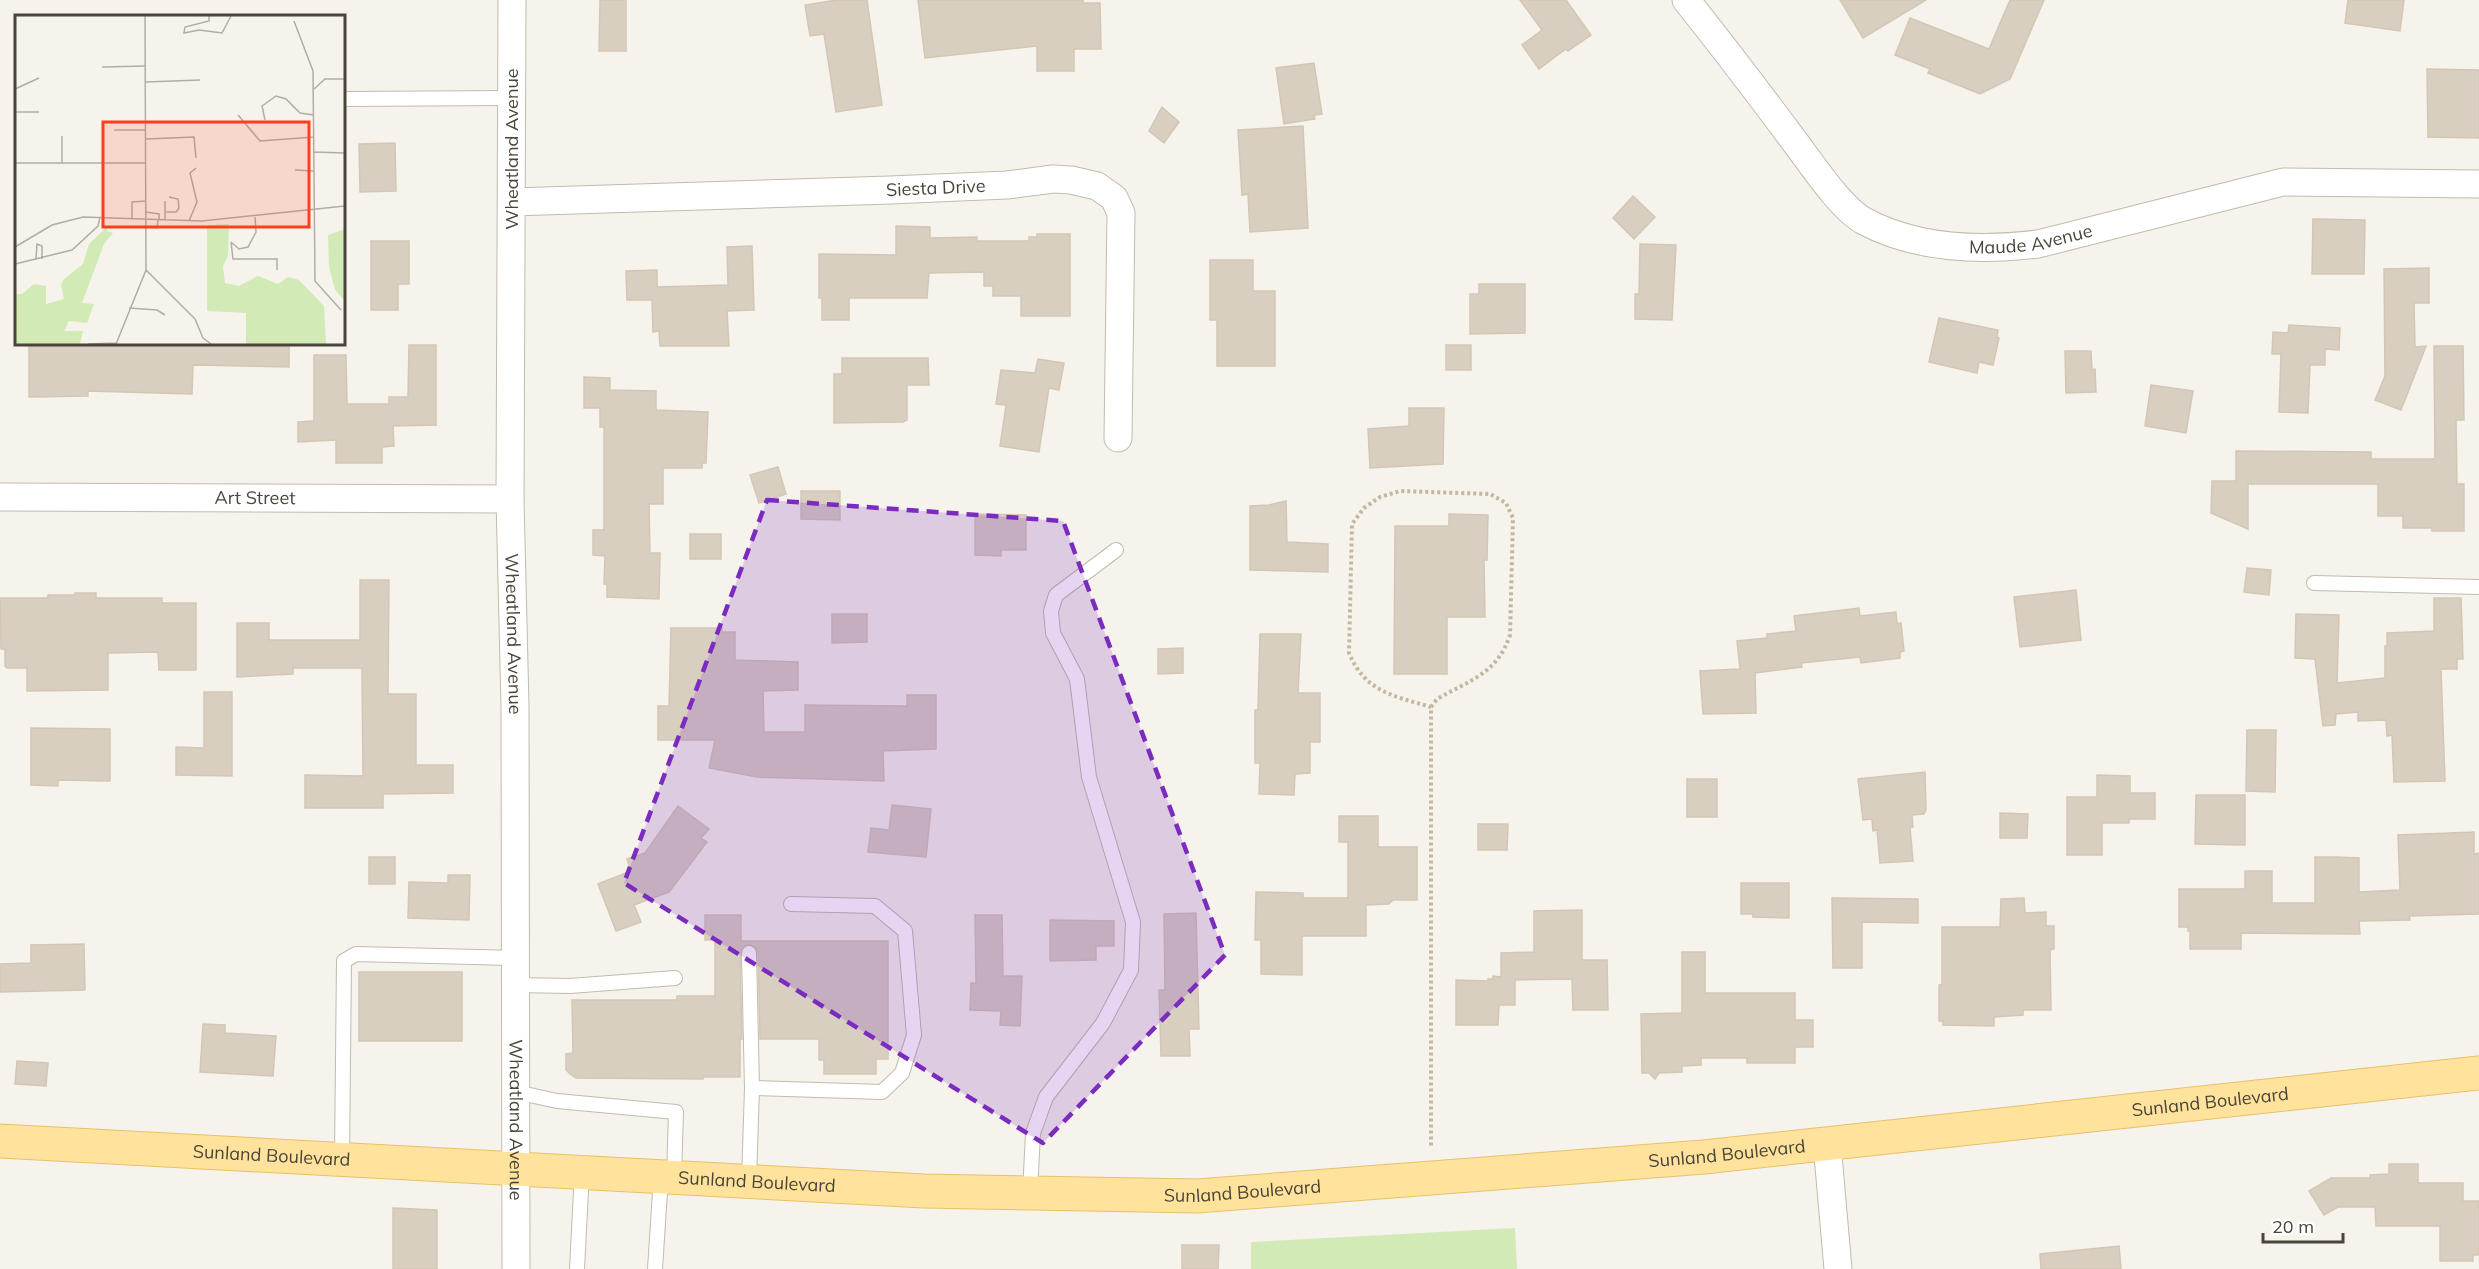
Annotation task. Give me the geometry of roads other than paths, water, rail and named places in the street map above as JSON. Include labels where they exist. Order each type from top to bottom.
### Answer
[{"type":"main road","name":"Sunland Boulevard","points":[[0,1141],[924,1191],[1197,1196],[1704,1157],[2479,1073]]},
{"type":"street","name":"Wheatland Avenue","points":[[512,0],[510,500],[515,706],[516,1269]]},
{"type":"street","name":"Maude Avenue","points":[[1686,0],[1830,188],[1862,220],[1897,235],[1947,247],[2012,248],[2038,244],[2283,182],[2479,184]]},
{"type":"street","name":"Siesta Drive","points":[[512,202],[902,190],[1016,184],[1053,179],[1088,183],[1114,198],[1121,213],[1118,438]]},
{"type":"street","name":"Art Street","points":[[0,497],[510,500]]},
{"type":"street","points":[[1827,1144],[1838,1269]]},
{"type":"lane","points":[[345,99],[512,98]]},
{"type":"lane","points":[[1030,1193],[1033,1133],[1046,1097],[1103,1023],[1131,970],[1133,922],[1089,777],[1077,679],[1053,633],[1051,611],[1056,595],[1116,550]]},
{"type":"lane","points":[[2314,583],[2479,587]]},
{"type":"lane","points":[[752,1088],[882,1092],[902,1073],[914,1035],[905,931],[875,906],[791,904]]},
{"type":"lane","points":[[749,952],[752,1088],[749,1180]]},
{"type":"lane","points":[[342,1158],[344,961],[356,954],[515,958]]},
{"type":"lane","points":[[516,985],[570,986],[675,978]]},
{"type":"lane","points":[[516,1092],[557,1101],[676,1112],[655,1269]]},
{"type":"lane","points":[[577,1269],[582,1171]]}]
